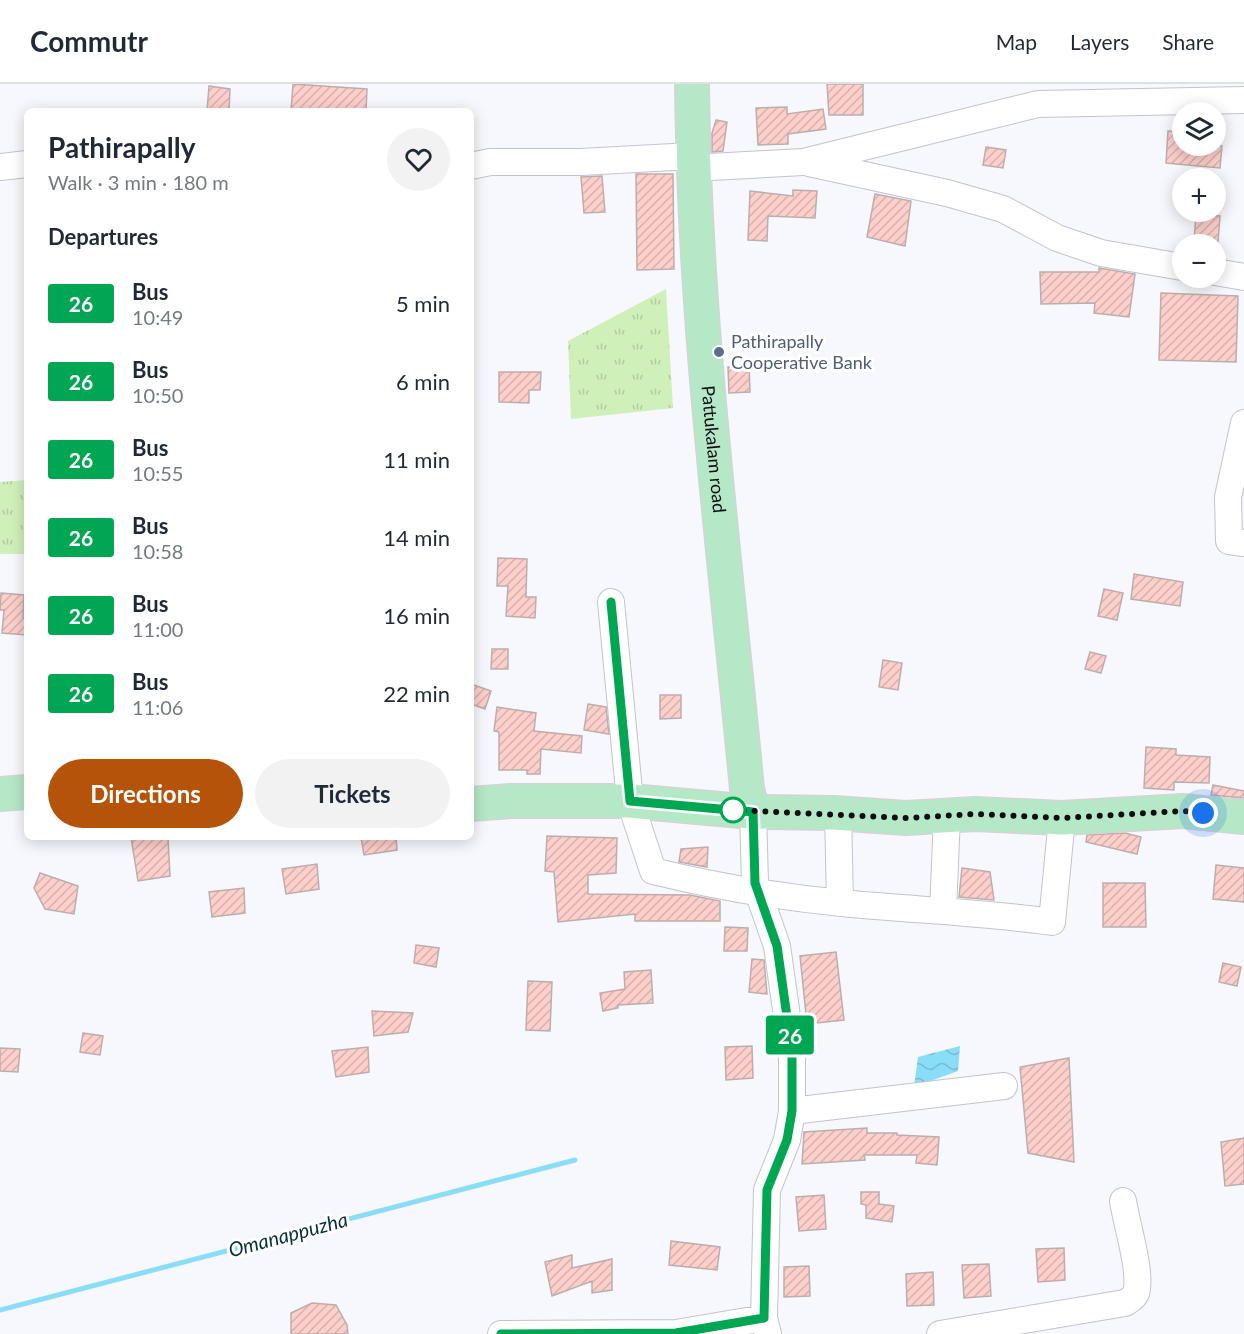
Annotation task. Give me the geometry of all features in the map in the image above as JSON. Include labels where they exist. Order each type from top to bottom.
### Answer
[{"type":"main road","name":"Pattukalam road","points":[[692,84],[692,162],[702,330],[747,789],[753,812]]},
{"type":"main road","points":[[0,794],[24,792]]},
{"type":"main road","points":[[474,804],[511,801],[630,801],[753,812],[838,813],[906,818],[947,816],[1062,818],[1183,811],[1244,817]]},
{"type":"street","points":[[803,162],[1038,104],[1244,100]]},
{"type":"street","points":[[474,165],[490,162],[803,162],[947,193],[1004,209],[1057,238],[1101,254],[1172,265]]},
{"type":"street","points":[[0,167],[24,164]]},
{"type":"street","points":[[1226,274],[1244,277]]},
{"type":"street","points":[[1244,423],[1228,497],[1229,541],[1244,543]]},
{"type":"street","points":[[611,602],[630,801],[653,871],[696,882],[840,903],[1052,922],[1062,818]]},
{"type":"street","points":[[501,1334],[676,1333],[766,1326],[767,1190],[787,1140],[792,1111],[792,1052],[777,946],[755,883],[753,812]]},
{"type":"street","points":[[838,813],[840,903]]},
{"type":"street","points":[[943,911],[947,816]]},
{"type":"street","points":[[792,1111],[1004,1086]]},
{"type":"street","points":[[940,1334],[1125,1303],[1134,1297],[1137,1288],[1123,1201]]},
{"type":"green space","points":[[666,289],[673,408],[571,419],[568,341]]},
{"type":"green space","points":[[24,480],[24,554],[0,554],[0,482]]},
{"type":"water","points":[[960,1046],[958,1071],[914,1087],[918,1057]]},
{"type":"building","points":[[293,84],[367,89],[366,108],[291,108]]},
{"type":"building","points":[[827,84],[863,84],[863,115],[829,115]]},
{"type":"building","points":[[209,86],[230,89],[229,108],[207,108]]},
{"type":"building","points":[[787,107],[787,114],[823,109],[826,129],[788,134],[788,144],[758,145],[756,108]]},
{"type":"building","points":[[716,120],[727,122],[723,151],[712,152],[712,133]]},
{"type":"building","points":[[1168,131],[1172,131],[1172,156],[1221,156],[1220,168],[1166,163]]},
{"type":"building","points":[[986,147],[1006,150],[1003,168],[983,165]]},
{"type":"building","points":[[636,174],[673,174],[674,269],[637,270]]},
{"type":"building","points":[[602,176],[605,212],[584,213],[581,177]]},
{"type":"building","points":[[793,190],[817,191],[815,218],[768,216],[767,241],[748,240],[750,191],[793,196]]},
{"type":"building","points":[[875,194],[911,201],[905,246],[867,237]]},
{"type":"building","points":[[1195,222],[1220,222],[1219,234],[1195,234]]},
{"type":"building","points":[[1099,268],[1135,274],[1129,317],[1094,313],[1095,303],[1041,304],[1040,272],[1099,272]]},
{"type":"building","points":[[1161,293],[1238,296],[1236,362],[1159,360]]},
{"type":"building","points":[[749,366],[750,392],[729,393],[728,367]]},
{"type":"building","points":[[499,372],[541,372],[540,390],[529,390],[529,403],[499,402]]},
{"type":"building","points":[[498,558],[527,559],[526,597],[536,597],[535,618],[506,616],[508,586],[497,586]]},
{"type":"building","points":[[1134,574],[1183,582],[1180,606],[1131,599]]},
{"type":"building","points":[[1104,589],[1123,593],[1117,620],[1098,616]]},
{"type":"building","points":[[1,593],[24,595],[24,635],[2,633],[4,610],[0,610]]},
{"type":"building","points":[[492,649],[508,649],[508,669],[491,669]]},
{"type":"building","points":[[1090,652],[1106,656],[1101,673],[1085,669]]},
{"type":"building","points":[[883,660],[902,663],[898,690],[879,687]]},
{"type":"building","points":[[474,685],[491,691],[485,709],[474,705]]},
{"type":"building","points":[[660,695],[681,695],[681,718],[660,719]]},
{"type":"building","points":[[588,704],[606,707],[609,734],[584,730]]},
{"type":"building","points":[[497,707],[536,713],[534,731],[582,736],[581,753],[541,749],[540,774],[527,774],[527,770],[499,770],[499,732],[494,731]]},
{"type":"building","points":[[1146,747],[1176,749],[1176,755],[1210,757],[1209,783],[1174,782],[1174,790],[1144,788]]},
{"type":"building","points":[[1213,785],[1244,791],[1244,798],[1211,795]]},
{"type":"building","points":[[1125,833],[1141,837],[1137,854],[1086,842],[1087,835]]},
{"type":"building","points":[[547,836],[617,838],[616,873],[588,875],[588,894],[690,895],[720,901],[720,921],[635,921],[635,914],[558,922],[554,872],[545,871]]},
{"type":"building","points":[[131,840],[168,840],[170,876],[138,881]]},
{"type":"building","points":[[362,840],[396,840],[397,850],[364,855]]},
{"type":"building","points":[[708,847],[707,867],[679,862],[681,849]]},
{"type":"building","points":[[317,864],[319,889],[286,894],[282,869]]},
{"type":"building","points":[[1216,865],[1244,868],[1244,902],[1213,899]]},
{"type":"building","points":[[962,868],[990,872],[994,900],[959,897]]},
{"type":"building","points":[[40,873],[78,886],[74,914],[45,909],[34,888]]},
{"type":"building","points":[[1103,883],[1145,883],[1146,927],[1103,927]]},
{"type":"building","points":[[244,888],[245,913],[212,917],[209,892]]},
{"type":"building","points":[[725,927],[748,928],[747,951],[724,951]]},
{"type":"building","points":[[416,945],[439,948],[436,967],[414,963]]},
{"type":"building","points":[[836,952],[844,1020],[807,1024],[800,956]]},
{"type":"building","points":[[752,959],[764,960],[767,994],[749,992]]},
{"type":"building","points":[[1223,963],[1241,967],[1237,986],[1219,982]]},
{"type":"building","points":[[651,970],[653,1003],[618,1005],[618,1008],[603,1011],[600,993],[625,989],[624,972]]},
{"type":"building","points":[[528,981],[552,982],[550,1031],[526,1030]]},
{"type":"building","points":[[372,1011],[413,1013],[408,1032],[374,1036]]},
{"type":"building","points":[[83,1033],[103,1036],[100,1055],[80,1052]]},
{"type":"building","points":[[752,1046],[753,1078],[726,1080],[725,1047]]},
{"type":"building","points":[[368,1047],[369,1072],[336,1077],[332,1051]]},
{"type":"building","points":[[0,1048],[20,1049],[18,1072],[0,1071]]},
{"type":"building","points":[[1069,1058],[1074,1162],[1028,1153],[1020,1067]]},
{"type":"building","points":[[867,1128],[867,1133],[939,1137],[937,1165],[916,1163],[917,1155],[864,1155],[865,1160],[802,1164],[804,1132]]},
{"type":"building","points":[[1244,1138],[1244,1184],[1225,1186],[1221,1142]]},
{"type":"building","points":[[861,1192],[879,1192],[879,1204],[894,1206],[892,1222],[866,1218],[866,1205],[861,1204]]},
{"type":"building","points":[[824,1195],[826,1229],[799,1231],[796,1197]]},
{"type":"building","points":[[671,1241],[720,1247],[717,1270],[669,1265]]},
{"type":"building","points":[[1064,1248],[1065,1280],[1038,1282],[1036,1249]]},
{"type":"building","points":[[572,1255],[572,1268],[612,1259],[612,1290],[592,1293],[592,1281],[552,1296],[545,1262]]},
{"type":"building","points":[[989,1264],[991,1296],[964,1298],[962,1265]]},
{"type":"building","points":[[809,1266],[810,1296],[784,1297],[784,1267]]},
{"type":"building","points":[[933,1272],[934,1305],[907,1306],[906,1274]]},
{"type":"building","points":[[312,1303],[336,1305],[347,1325],[348,1334],[291,1334],[291,1313]]},
{"type":"waterway","name":"Omanappuzha","points":[[0,1310],[575,1160]]},
{"type":"bus line","name":"26","points":[[501,1334],[522,1332],[676,1333],[764,1318],[767,1190],[787,1140],[792,1111],[792,1052],[777,946],[755,883],[753,812],[630,801],[611,602]]},
{"type":"place","name":"Pathirapally Cooperative Bank","points":[[719,352]]},
{"type":"route","points":[[733,810],[906,818],[975,814],[1062,818],[1183,811],[1203,813]]}]
